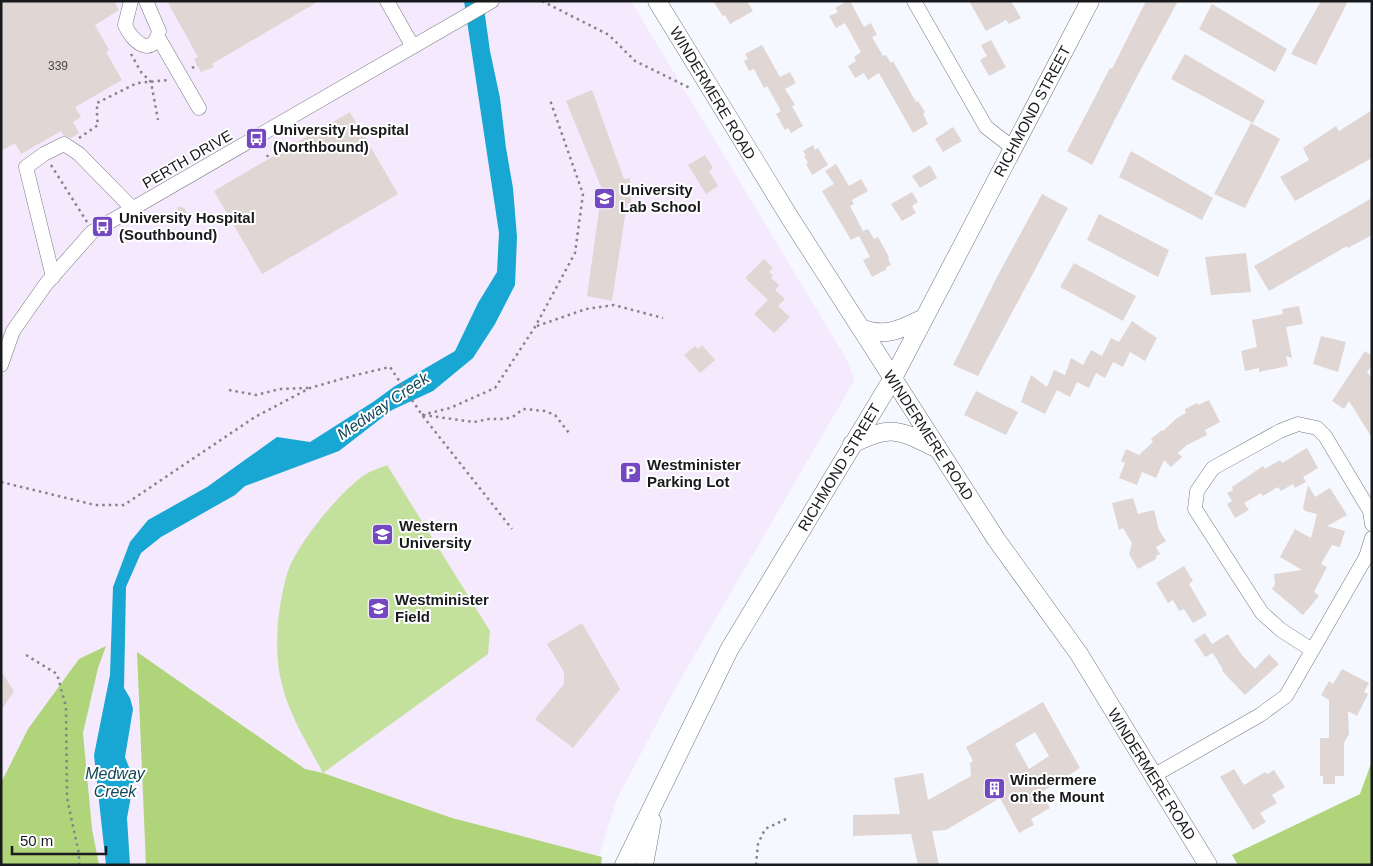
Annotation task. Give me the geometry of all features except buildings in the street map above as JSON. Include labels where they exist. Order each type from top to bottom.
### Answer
[{"type":"main road","name":"WINDERMERE ROAD","points":[[657,1],[779,201],[996,539],[1078,654],[1208,865]]},
{"type":"main road","name":"RICHMOND STREET","points":[[624,865],[729,650],[892,378],[1090,1]]},
{"type":"main road","points":[[861,328],[876,334],[883,333],[906,327],[924,318]]},
{"type":"main road","points":[[852,444],[870,436],[890,431],[912,436],[938,449]]},
{"type":"main road","name":"RICHMOND STREET","points":[[644,865],[656,799]]},
{"type":"street","points":[[131,1],[125,25],[136,42],[144,46],[150,45],[158,37],[159,31],[146,1]]},
{"type":"street","points":[[387,1],[413,48]]},
{"type":"street","name":"PERTH DRIVE","points":[[1,365],[13,331],[53,277],[92,232],[492,1]]},
{"type":"street","points":[[914,1],[986,127],[1013,148]]},
{"type":"street","points":[[158,37],[199,108]]},
{"type":"street","points":[[53,277],[26,168],[44,154],[64,144],[79,154],[133,209]]},
{"type":"street","points":[[1312,650],[1281,630],[1262,613],[1195,509],[1197,491],[1213,468],[1280,431],[1298,424],[1317,428],[1325,436],[1370,511],[1372,524]]},
{"type":"street","points":[[1153,776],[1260,715],[1286,696],[1366,557],[1372,538]]},
{"type":"path","points":[[542,1],[609,35],[634,61],[692,89]]},
{"type":"path","points":[[128,50],[141,72],[151,82],[158,120]]},
{"type":"path","points":[[68,146],[98,125],[96,117],[98,103],[137,83],[172,80],[198,65]]},
{"type":"path","points":[[422,415],[450,408],[495,388],[535,327],[575,253],[583,194],[550,100]]},
{"type":"path","points":[[51,164],[92,232]]},
{"type":"path","points":[[535,327],[586,309],[614,305],[663,318]]},
{"type":"path","points":[[1,482],[95,505],[124,505],[255,417],[310,388],[390,367],[422,415],[512,529]]},
{"type":"path","points":[[229,390],[256,395],[280,389],[310,388]]},
{"type":"path","points":[[422,415],[474,422],[489,419],[505,420],[523,409],[534,410],[555,415],[568,433]]},
{"type":"path","points":[[26,655],[57,674],[66,707],[67,798],[79,854],[79,865]]},
{"type":"path","points":[[756,865],[758,844],[765,829],[786,819]]},
{"type":"shaded area","name":"Western University","points":[[1,1],[631,1],[849,363],[854,381],[676,687],[617,799],[596,865],[1,865]]},
{"type":"green space","name":"Westminister Field","points":[[387,465],[490,631],[488,654],[323,773],[292,714],[280,676],[277,638],[284,586],[287,574],[299,549],[330,507],[363,476]]},
{"type":"green space","points":[[106,646],[98,668],[83,733],[92,829],[99,865],[1,865],[1,783],[28,729],[79,659]]},
{"type":"green space","points":[[137,652],[305,769],[323,773],[452,818],[602,857],[601,865],[146,865]]},
{"type":"green space","points":[[1372,761],[1372,865],[1238,865],[1232,855],[1360,794]]},
{"type":"water","name":"Medway Creek","points":[[464,1],[483,1],[513,188],[517,237],[515,285],[495,324],[473,358],[433,391],[392,410],[339,451],[245,486],[235,495],[161,537],[141,553],[126,587],[124,688],[130,698],[133,709],[125,757],[134,780],[127,818],[130,865],[106,865],[94,755],[110,675],[113,587],[130,542],[148,520],[207,487],[277,437],[310,442],[395,386],[455,351],[478,303],[497,272],[499,233]]},
{"type":"place","name":"University Hospital (Northbound)","points":[[257,138]]},
{"type":"place","name":"University Lab School","points":[[604,198]]},
{"type":"place","name":"University Hospital (Southbound)","points":[[103,226]]},
{"type":"place","name":"Westminister Parking Lot","points":[[631,473]]},
{"type":"place","name":"Western University","points":[[383,534]]},
{"type":"place","name":"Westminister Field","points":[[379,608]]},
{"type":"place","name":"Windermere on the Mount","points":[[994,788]]}]
